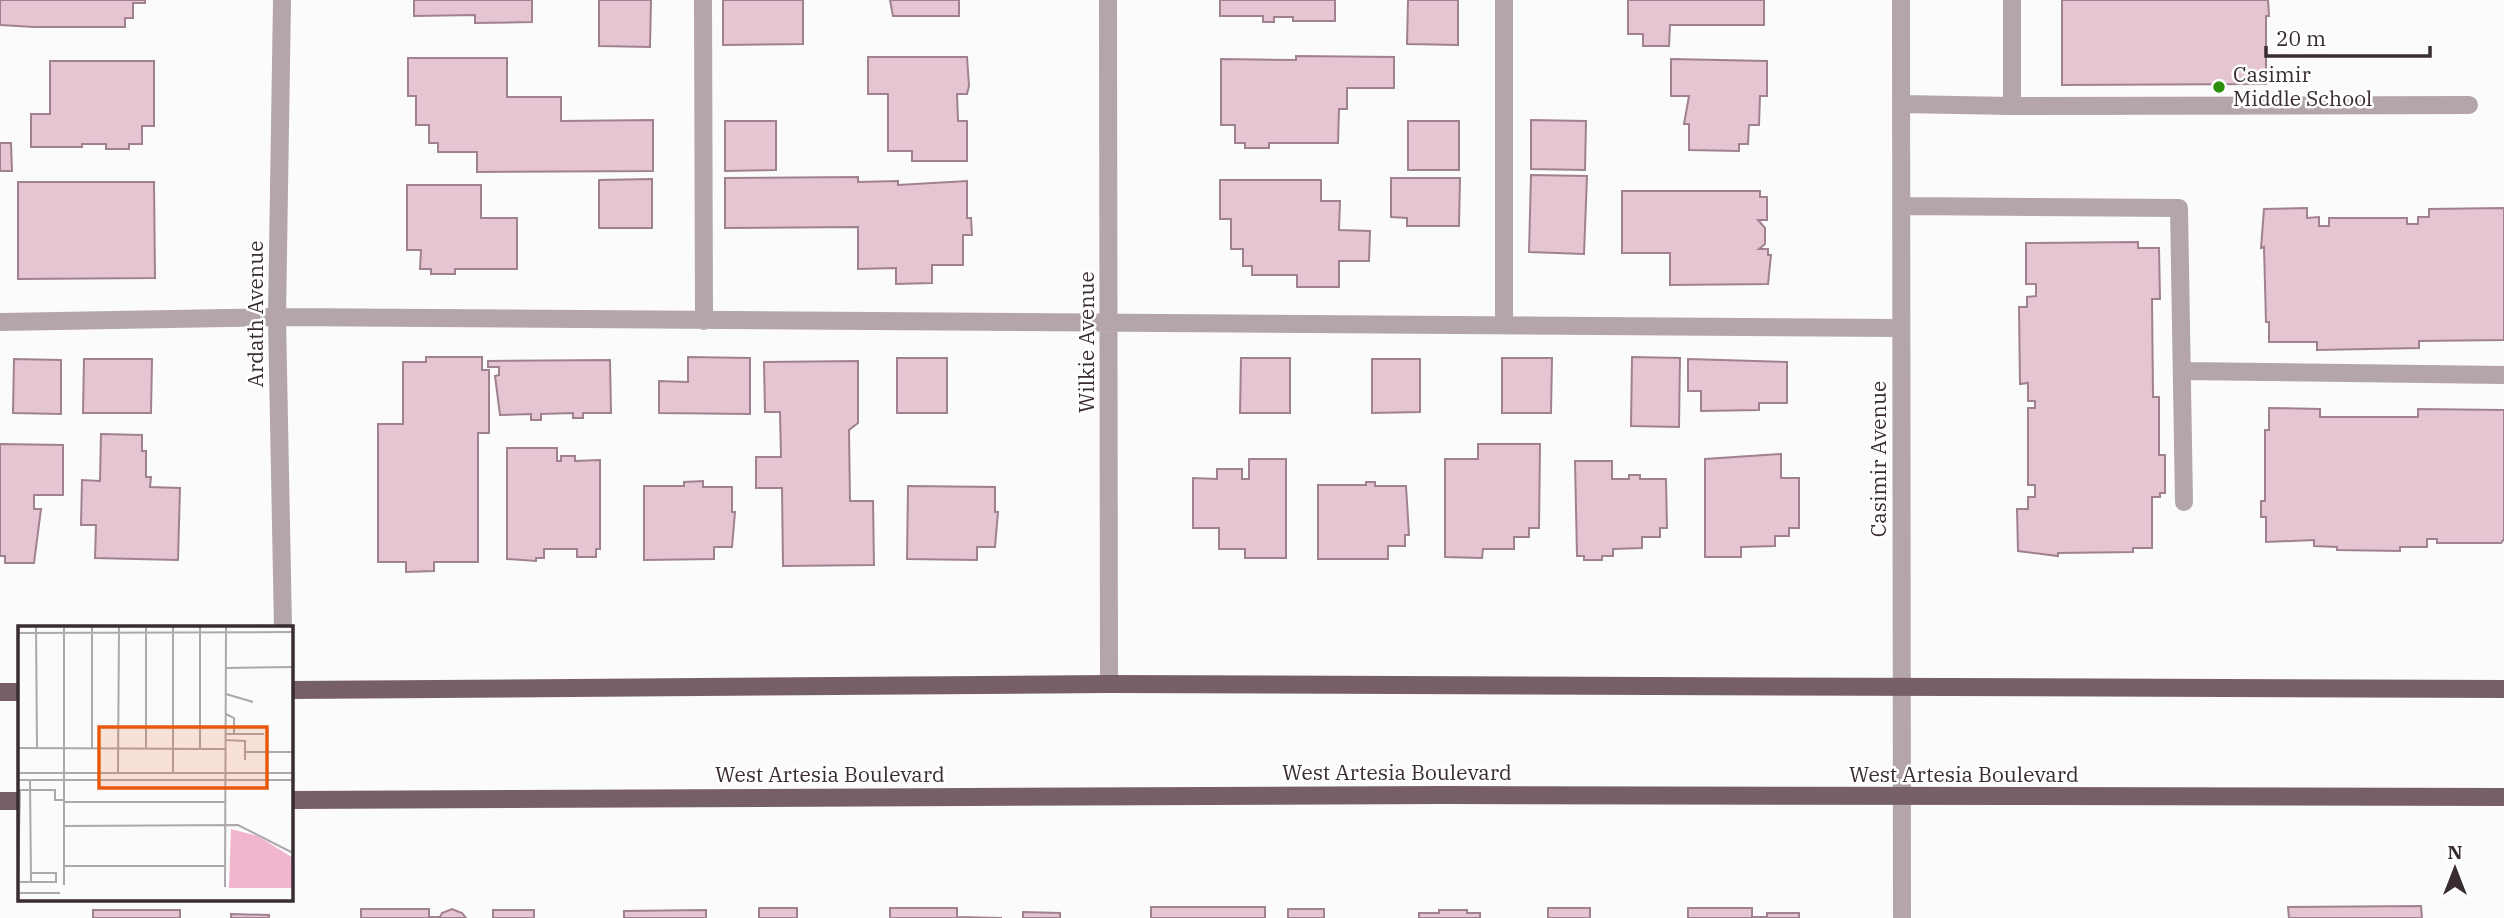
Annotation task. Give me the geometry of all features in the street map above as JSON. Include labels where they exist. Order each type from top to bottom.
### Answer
[{"type":"main road","points":[[292,691],[1109,684],[2504,689]]},
{"type":"main road","points":[[0,692],[18,692]]},
{"type":"main road","name":"West Artesia Boulevard","points":[[292,800],[2504,797]]},
{"type":"main road","points":[[0,801],[18,801]]},
{"type":"street","name":"Ardath Avenue","points":[[282,0],[277,317],[283,626]]},
{"type":"street","points":[[704,0],[704,321]]},
{"type":"street","name":"Wilkie Avenue","points":[[1108,0],[1109,684]]},
{"type":"street","points":[[1504,0],[1504,325]]},
{"type":"street","name":"Casimir Avenue","points":[[1901,0],[1902,918]]},
{"type":"street","points":[[2012,0],[2012,106]]},
{"type":"street","points":[[1901,104],[2469,104]]},
{"type":"street","points":[[1902,206],[2179,208],[2184,502]]},
{"type":"street","points":[[0,322],[277,317],[1902,328]]},
{"type":"street","points":[[2182,371],[2504,375]]},
{"type":"building","points":[[0,0],[145,0],[145,3],[133,3],[133,18],[125,18],[125,27],[34,27],[0,25]]},
{"type":"building","points":[[414,0],[532,0],[532,22],[475,23],[475,15],[414,16]]},
{"type":"building","points":[[599,0],[651,0],[650,47],[599,46]]},
{"type":"building","points":[[723,0],[803,0],[803,44],[723,45]]},
{"type":"building","points":[[890,0],[959,0],[959,16],[893,16]]},
{"type":"building","points":[[1220,0],[1335,0],[1335,21],[1293,21],[1293,17],[1274,17],[1274,22],[1263,22],[1263,16],[1220,16]]},
{"type":"building","points":[[1408,0],[1458,0],[1458,45],[1407,44]]},
{"type":"building","points":[[1628,0],[1764,0],[1764,25],[1670,25],[1669,46],[1643,46],[1643,34],[1628,34]]},
{"type":"building","points":[[2062,0],[2268,0],[2266,84],[2062,85]]},
{"type":"building","points":[[1296,56],[1394,57],[1394,88],[1347,88],[1347,109],[1339,109],[1338,143],[1269,143],[1269,148],[1245,148],[1245,143],[1235,143],[1235,125],[1221,125],[1221,59],[1296,60]]},
{"type":"building","points":[[868,57],[967,57],[967,94],[957,94],[958,121],[967,121],[967,161],[912,161],[912,151],[888,151],[888,94],[868,94]]},
{"type":"building","points":[[408,58],[507,58],[507,97],[561,97],[561,121],[653,120],[653,171],[477,172],[477,152],[438,152],[438,143],[429,143],[429,125],[416,125],[416,96],[408,96]]},
{"type":"building","points":[[1671,59],[1767,61],[1767,96],[1760,96],[1759,125],[1749,125],[1748,144],[1739,144],[1739,151],[1689,150],[1689,124],[1684,124],[1689,96],[1671,96]]},
{"type":"building","points":[[50,61],[154,61],[154,126],[142,126],[142,144],[129,144],[129,149],[106,149],[106,144],[31,147],[31,114],[50,114]]},
{"type":"building","points":[[1531,120],[1586,121],[1585,170],[1531,169]]},
{"type":"building","points":[[725,121],[776,121],[776,170],[725,171]]},
{"type":"building","points":[[1408,121],[1459,121],[1459,170],[1408,170]]},
{"type":"building","points":[[0,143],[11,143],[12,171],[0,171]]},
{"type":"building","points":[[1531,175],[1587,176],[1584,254],[1529,252]]},
{"type":"building","points":[[858,177],[858,182],[898,181],[898,185],[967,181],[967,218],[971,218],[972,235],[963,235],[963,265],[932,265],[932,283],[896,284],[896,268],[858,269],[858,227],[725,228],[725,178]]},
{"type":"building","points":[[1391,178],[1460,178],[1459,226],[1407,226],[1407,218],[1391,217]]},
{"type":"building","points":[[652,179],[652,228],[599,228],[599,180]]},
{"type":"building","points":[[1220,180],[1321,180],[1321,201],[1340,201],[1339,230],[1370,231],[1369,261],[1339,261],[1339,287],[1297,287],[1297,275],[1252,275],[1252,266],[1243,266],[1243,249],[1231,249],[1231,219],[1220,219]]},
{"type":"building","points":[[18,182],[154,182],[155,278],[18,279]]},
{"type":"building","points":[[407,185],[481,185],[481,218],[517,218],[517,269],[455,269],[455,274],[431,274],[431,269],[420,269],[421,250],[407,250]]},
{"type":"building","points":[[1622,191],[1760,191],[1760,197],[1767,197],[1767,220],[1758,220],[1765,228],[1765,244],[1759,249],[1768,249],[1768,255],[1771,255],[1768,284],[1670,285],[1670,253],[1622,253]]},
{"type":"building","points":[[2307,208],[2307,218],[2319,217],[2319,226],[2329,226],[2329,218],[2407,218],[2407,224],[2418,224],[2418,217],[2429,217],[2429,209],[2504,208],[2504,340],[2419,341],[2419,348],[2317,350],[2317,342],[2269,342],[2264,247],[2261,248],[2264,209]]},
{"type":"building","points":[[2138,242],[2138,248],[2159,248],[2160,299],[2152,299],[2153,397],[2159,397],[2159,455],[2165,455],[2165,493],[2160,493],[2160,497],[2152,497],[2152,548],[2133,548],[2133,552],[2058,553],[2058,556],[2018,551],[2017,509],[2028,509],[2028,497],[2035,497],[2035,485],[2028,485],[2028,408],[2035,408],[2035,401],[2028,401],[2028,383],[2020,384],[2019,307],[2027,307],[2027,297],[2036,296],[2036,284],[2026,284],[2026,243]]},
{"type":"building","points":[[426,357],[482,357],[482,370],[489,370],[489,433],[478,433],[478,562],[434,562],[434,571],[406,572],[406,562],[378,562],[378,424],[403,424],[403,362],[426,362]]},
{"type":"building","points":[[688,357],[750,358],[750,414],[659,413],[659,381],[688,382]]},
{"type":"building","points":[[1632,357],[1680,358],[1679,427],[1631,426]]},
{"type":"building","points":[[897,358],[947,358],[947,413],[897,413]]},
{"type":"building","points":[[1241,358],[1290,358],[1290,413],[1240,413]]},
{"type":"building","points":[[1502,358],[1552,358],[1551,413],[1502,413]]},
{"type":"building","points":[[14,359],[61,360],[61,414],[13,413]]},
{"type":"building","points":[[84,359],[152,359],[151,413],[83,413]]},
{"type":"building","points":[[1372,359],[1420,359],[1420,412],[1372,413]]},
{"type":"building","points":[[1688,359],[1787,362],[1787,403],[1759,403],[1759,410],[1701,411],[1701,391],[1688,391]]},
{"type":"building","points":[[610,360],[611,413],[583,413],[583,418],[573,418],[573,413],[541,414],[541,420],[531,420],[531,414],[500,415],[495,376],[499,375],[499,367],[488,367],[488,361]]},
{"type":"building","points":[[858,361],[858,423],[849,430],[850,501],[873,501],[874,565],[783,566],[782,488],[756,488],[756,457],[781,457],[780,412],[765,412],[764,362]]},
{"type":"building","points":[[2269,408],[2320,409],[2320,417],[2418,417],[2418,409],[2504,410],[2504,539],[2501,543],[2437,543],[2437,539],[2427,539],[2427,547],[2400,547],[2400,551],[2337,550],[2337,547],[2314,546],[2314,540],[2266,542],[2266,517],[2261,517],[2261,501],[2265,501],[2265,430],[2269,430]]},
{"type":"building","points":[[101,434],[142,435],[142,451],[146,451],[146,477],[151,477],[150,487],[180,488],[178,560],[95,558],[96,525],[81,525],[82,480],[100,481]]},
{"type":"building","points":[[0,444],[63,445],[63,495],[34,495],[34,509],[41,509],[34,563],[5,563],[5,556],[0,556]]},
{"type":"building","points":[[1478,444],[1540,444],[1539,528],[1529,528],[1529,537],[1514,537],[1514,549],[1483,549],[1482,558],[1445,557],[1445,459],[1478,459]]},
{"type":"building","points":[[507,448],[557,448],[557,461],[561,461],[561,456],[575,456],[575,461],[600,460],[600,549],[596,549],[596,557],[577,557],[577,549],[544,549],[544,558],[536,558],[536,561],[507,559]]},
{"type":"building","points":[[1781,454],[1781,478],[1799,478],[1799,528],[1789,528],[1789,536],[1775,536],[1775,546],[1741,547],[1741,557],[1705,557],[1705,459]]},
{"type":"building","points":[[1249,459],[1286,459],[1286,558],[1245,558],[1245,549],[1219,549],[1219,528],[1193,528],[1193,478],[1217,479],[1217,469],[1242,469],[1242,479],[1249,479]]},
{"type":"building","points":[[1575,461],[1612,461],[1612,479],[1629,479],[1629,475],[1640,475],[1640,479],[1666,479],[1667,528],[1660,528],[1660,537],[1642,537],[1642,548],[1613,549],[1613,556],[1602,556],[1602,560],[1584,560],[1584,556],[1577,556]]},
{"type":"building","points":[[703,481],[703,487],[732,487],[732,512],[735,512],[732,547],[714,547],[714,559],[644,560],[644,486],[684,486],[684,482]]},
{"type":"building","points":[[1366,482],[1375,482],[1375,486],[1406,486],[1409,535],[1405,535],[1405,546],[1388,546],[1388,559],[1318,559],[1318,485],[1366,485]]},
{"type":"building","points":[[908,486],[995,487],[995,512],[998,512],[995,547],[977,547],[977,560],[907,559]]},
{"type":"building","points":[[2421,906],[2422,918],[2289,918],[2288,907]]},
{"type":"building","points":[[1151,907],[1265,907],[1265,918],[1151,918]]},
{"type":"building","points":[[759,908],[797,908],[797,918],[759,918]]},
{"type":"building","points":[[890,908],[957,908],[957,917],[1002,918],[890,918]]},
{"type":"building","points":[[1548,908],[1590,908],[1590,918],[1548,918]]},
{"type":"building","points":[[1688,908],[1752,908],[1752,917],[1767,917],[1767,913],[1799,913],[1799,918],[1688,918]]},
{"type":"building","points":[[361,909],[429,909],[429,917],[440,917],[442,913],[452,909],[466,918],[361,918]]},
{"type":"building","points":[[1288,909],[1324,909],[1324,918],[1288,918]]},
{"type":"building","points":[[93,910],[180,910],[180,918],[93,918]]},
{"type":"building","points":[[493,910],[534,910],[534,918],[493,918]]},
{"type":"building","points":[[706,910],[706,918],[624,918],[624,911]]},
{"type":"building","points":[[1439,910],[1467,910],[1467,913],[1480,913],[1480,918],[1419,918],[1419,913],[1439,913]]},
{"type":"building","points":[[1023,912],[1060,913],[1060,918],[1023,918]]},
{"type":"building","points":[[231,914],[269,915],[269,918],[231,918]]},
{"type":"place","name":"Casimir Middle School","points":[[2219,87]]}]
